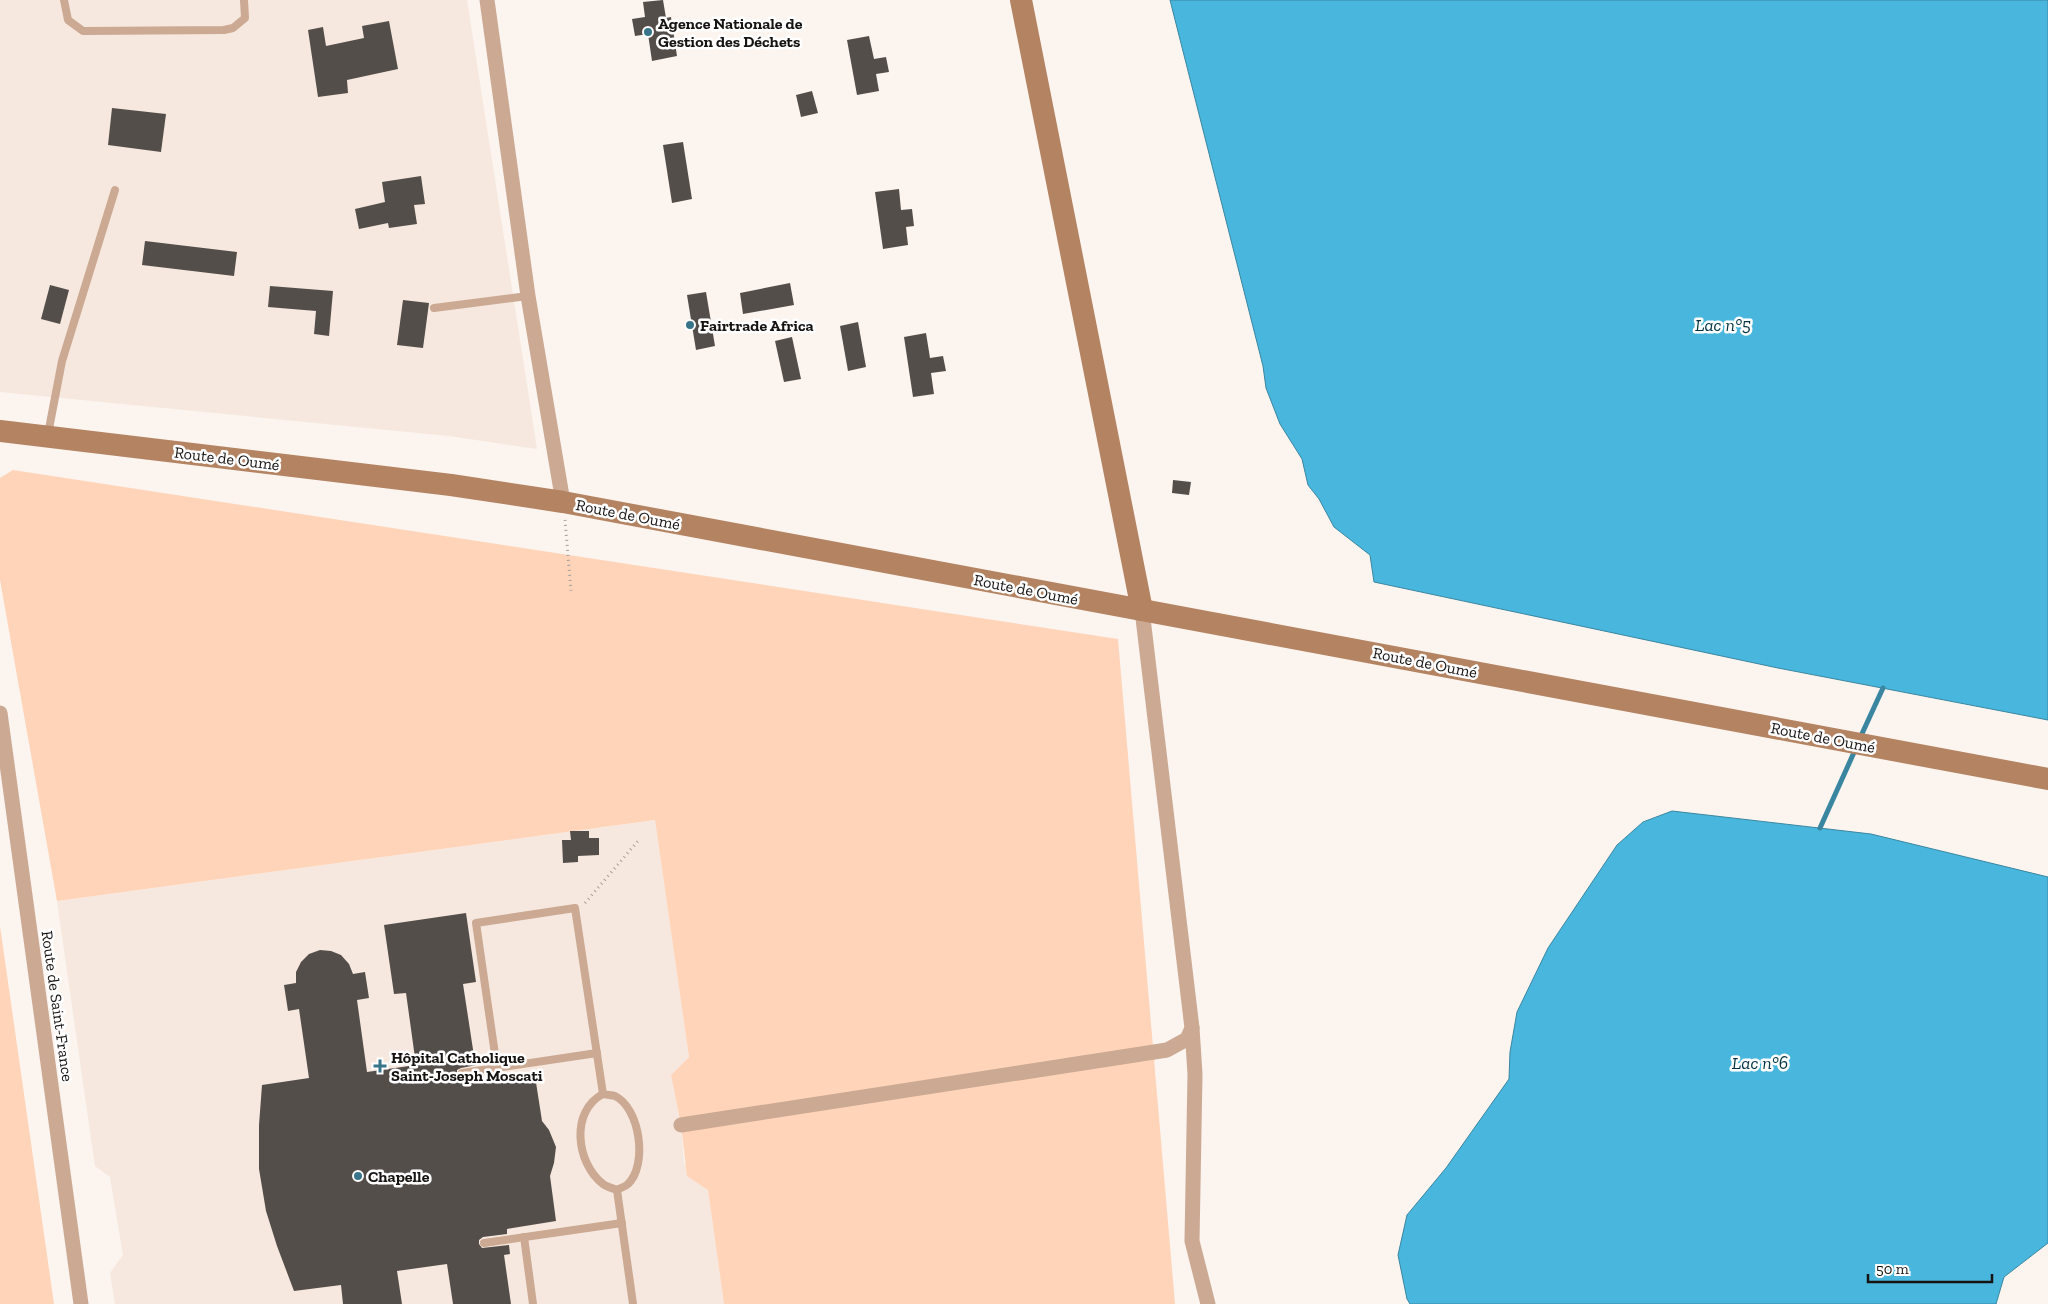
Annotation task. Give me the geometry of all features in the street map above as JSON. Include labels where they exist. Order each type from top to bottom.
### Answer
[{"type":"main road","points":[[1021,0],[1142,610]]},
{"type":"main road","name":"Route de Oumé","points":[[0,431],[451,485],[563,502],[2048,779]]},
{"type":"street","points":[[487,0],[528,296],[563,502]]},
{"type":"street","points":[[1142,610],[1192,1028],[1196,1074],[1192,1242],[1208,1304]]},
{"type":"street","name":"Route de Saint-France","points":[[0,713],[81,1304]]},
{"type":"street","points":[[681,1125],[1168,1050],[1187,1039],[1192,1028]]},
{"type":"lane","points":[[64,0],[68,20],[83,31],[224,30],[233,28],[245,18],[244,0]]},
{"type":"lane","points":[[48,436],[62,360],[115,190]]},
{"type":"lane","points":[[434,308],[528,296]]},
{"type":"lane","points":[[497,1068],[476,923],[575,908],[603,1094]]},
{"type":"lane","points":[[462,1073],[597,1053]]},
{"type":"lane","points":[[603,1094],[615,1096],[626,1106],[638,1134],[640,1152],[636,1168],[628,1184],[617,1190],[604,1186],[593,1175],[580,1144],[584,1113],[593,1099],[603,1094]]},
{"type":"lane","points":[[617,1190],[633,1304]]},
{"type":"lane","points":[[484,1243],[622,1223]]},
{"type":"lane","points":[[524,1237],[533,1304]]},
{"type":"path","points":[[563,502],[571,591]]},
{"type":"path","points":[[576,913],[638,841]]},
{"type":"shaded area","points":[[0,0],[467,0],[537,449],[449,436],[0,392]]},
{"type":"shaded area","points":[[13,470],[1118,639],[1175,1304],[724,1304],[708,1190],[687,1176],[681,1125],[671,1075],[689,1057],[655,820],[57,901],[0,580],[0,478]]},
{"type":"shaded area","name":"Hôpital Catholique Saint-Joseph Moscati","points":[[655,820],[689,1057],[671,1075],[681,1125],[684,1163],[708,1190],[724,1304],[115,1304],[110,1273],[123,1255],[110,1177],[95,1166],[57,901]]},
{"type":"shaded area","points":[[0,926],[54,1304],[0,1304]]},
{"type":"water","name":"Lac n°5","points":[[1170,0],[2048,0],[2048,720],[1778,668],[1374,582],[1370,555],[1334,527],[1319,499],[1308,485],[1302,459],[1280,424],[1266,388],[1263,366]]},
{"type":"water","name":"Lac n°6","points":[[1672,811],[1871,834],[2048,877],[2048,1243],[2004,1277],[1996,1304],[1410,1304],[1407,1299],[1398,1255],[1407,1215],[1446,1168],[1509,1079],[1510,1052],[1517,1012],[1548,948],[1617,845],[1643,822]]},
{"type":"building","points":[[663,0],[666,18],[671,17],[677,56],[652,61],[648,34],[635,36],[632,19],[645,17],[643,2]]},
{"type":"building","points":[[389,21],[398,69],[347,80],[348,93],[318,97],[308,30],[323,27],[326,46],[364,38],[362,26]]},
{"type":"building","points":[[869,36],[874,59],[886,57],[889,72],[876,74],[879,91],[857,95],[847,40]]},
{"type":"building","points":[[812,91],[818,113],[801,117],[796,95]]},
{"type":"building","points":[[112,108],[166,114],[161,152],[108,145]]},
{"type":"building","points":[[683,142],[692,199],[672,203],[663,145]]},
{"type":"building","points":[[421,176],[425,204],[414,205],[417,224],[389,228],[388,223],[359,229],[355,209],[385,202],[382,182]]},
{"type":"building","points":[[899,189],[901,210],[912,209],[914,226],[906,227],[908,245],[883,249],[875,192]]},
{"type":"building","points":[[145,241],[237,252],[234,276],[142,265]]},
{"type":"building","points":[[790,283],[794,305],[743,314],[740,293]]},
{"type":"building","points":[[50,285],[69,290],[60,324],[41,319]]},
{"type":"building","points":[[270,286],[333,291],[329,336],[314,334],[316,311],[268,307]]},
{"type":"building","points":[[706,292],[715,346],[696,350],[687,295]]},
{"type":"building","points":[[403,300],[429,303],[423,348],[397,345]]},
{"type":"building","points":[[858,322],[866,367],[848,371],[840,326]]},
{"type":"building","points":[[926,333],[930,358],[943,356],[946,371],[931,373],[934,394],[913,397],[904,337]]},
{"type":"building","points":[[792,337],[801,379],[784,382],[775,341]]},
{"type":"building","points":[[1173,480],[1191,482],[1189,495],[1172,493]]},
{"type":"building","points":[[570,831],[589,831],[589,838],[599,838],[599,855],[578,856],[578,862],[563,863],[562,840],[571,840]]},
{"type":"building","points":[[466,913],[476,982],[463,984],[474,1056],[480,1055],[482,1064],[461,1068],[457,1070],[457,1074],[462,1079],[483,1076],[485,1083],[535,1076],[542,1121],[549,1130],[556,1147],[550,1176],[556,1221],[507,1229],[507,1234],[483,1237],[479,1240],[482,1248],[509,1245],[510,1254],[504,1255],[511,1304],[453,1304],[447,1264],[397,1271],[402,1304],[343,1304],[341,1285],[294,1291],[266,1211],[259,1169],[259,1125],[262,1085],[309,1078],[299,1009],[288,1011],[284,985],[296,983],[296,972],[301,962],[309,954],[320,950],[331,951],[341,955],[349,964],[353,974],[365,972],[369,998],[357,1000],[367,1072],[416,1065],[406,993],[394,994],[384,925]]},
{"type":"waterway","points":[[1860,738],[1883,688]]},
{"type":"waterway","points":[[1820,828],[1856,748]]},
{"type":"place","name":"Agence Nationale de Gestion des Déchets","points":[[648,32]]},
{"type":"place","name":"Fairtrade Africa","points":[[690,325]]},
{"type":"place","name":"Hôpital Catholique Saint-Joseph Moscati","points":[[380,1066]]},
{"type":"place","name":"Chapelle","points":[[358,1176]]}]
